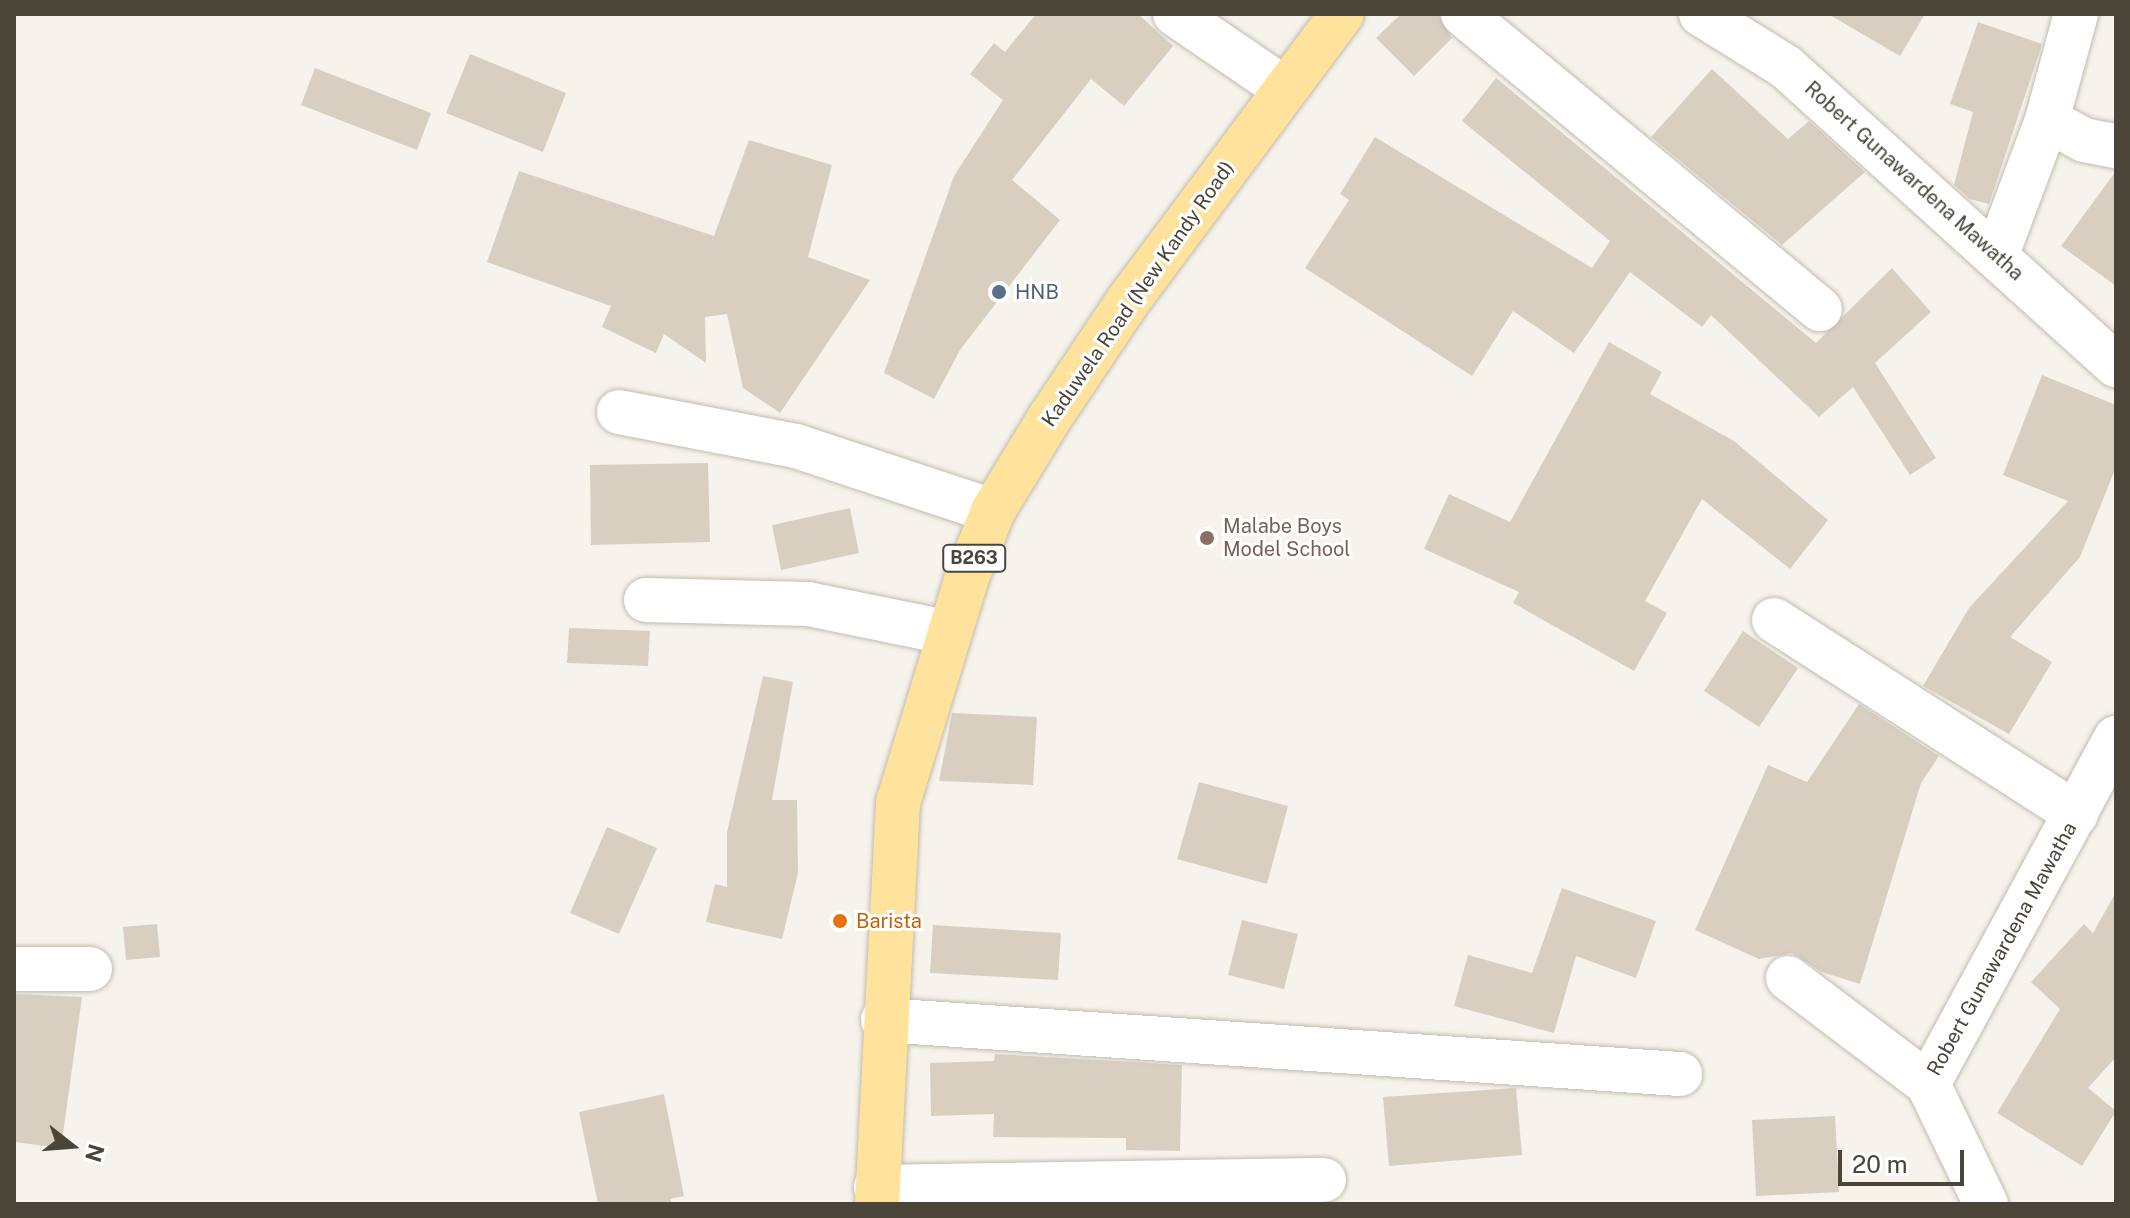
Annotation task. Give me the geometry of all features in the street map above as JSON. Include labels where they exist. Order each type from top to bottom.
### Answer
[{"type":"main road","name":"Kaduwela Road (New Kandy Road)","points":[[876,1195],[883,1020],[898,803],[946,632],[993,511],[1128,301],[1342,14]]},
{"type":"street","points":[[1175,14],[1285,89]]},
{"type":"street","points":[[1463,14],[1820,309]]},
{"type":"street","name":"Robert Gunawardena Mawatha","points":[[1701,14],[1786,67],[1997,254],[2116,365]]},
{"type":"street","points":[[1997,254],[2047,120],[2076,14]]},
{"type":"street","points":[[2047,120],[2084,140],[2116,146]]},
{"type":"street","points":[[619,412],[796,446],[993,511]]},
{"type":"street","points":[[646,600],[808,604],[946,632]]},
{"type":"street","points":[[1774,620],[2076,814]]},
{"type":"street","name":"Robert Gunawardena Mawatha","points":[[1986,1204],[1928,1084],[2116,738]]},
{"type":"street","points":[[14,969],[90,969]]},
{"type":"street","points":[[1788,978],[1928,1084]]},
{"type":"street","points":[[883,1020],[1680,1074]]},
{"type":"street","points":[[876,1195],[1324,1180]]},
{"type":"building","points":[[1036,14],[1138,14],[1173,46],[1124,106],[1091,79],[1012,180],[1060,220],[960,350],[934,399],[884,373],[954,176],[1003,100],[970,74],[994,43],[1005,52]]},
{"type":"building","points":[[1401,14],[1438,14],[1452,38],[1414,76],[1376,38]]},
{"type":"building","points":[[1828,14],[1925,14],[1900,56]]},
{"type":"building","points":[[1978,22],[2042,44],[1989,204],[1970,199],[1954,185],[1973,112],[1950,104]]},
{"type":"building","points":[[470,54],[566,93],[543,152],[446,113]]},
{"type":"building","points":[[315,68],[431,113],[417,150],[301,105]]},
{"type":"building","points":[[1712,69],[1788,139],[1809,121],[1865,172],[1782,245],[1651,137]]},
{"type":"building","points":[[1496,78],[1816,343],[1892,268],[1931,312],[1875,363],[1936,458],[1910,475],[1853,387],[1819,417],[1711,315],[1702,327],[1630,272],[1574,353],[1513,311],[1472,376],[1305,268],[1349,200],[1340,194],[1375,137],[1592,268],[1610,241],[1462,121]]},
{"type":"building","points":[[749,140],[832,165],[808,257],[870,280],[780,413],[743,388],[727,314],[705,317],[706,363],[664,334],[656,353],[602,327],[611,306],[487,262],[519,171],[714,236]]},
{"type":"building","points":[[2116,171],[2116,286],[2061,246]]},
{"type":"building","points":[[1609,342],[1662,372],[1650,394],[1734,441],[1828,520],[1790,569],[1702,499],[1645,601],[1667,613],[1634,671],[1513,603],[1519,592],[1424,549],[1449,494],[1510,522]]},
{"type":"building","points":[[2042,375],[2116,405],[2116,467],[2080,557],[2010,637],[2052,662],[2009,734],[1923,686],[1969,608],[2068,501],[2003,475]]},
{"type":"building","points":[[708,463],[710,542],[591,545],[590,465]]},
{"type":"building","points":[[850,508],[859,553],[781,570],[772,525]]},
{"type":"building","points":[[569,628],[650,631],[648,666],[567,663]]},
{"type":"building","points":[[1743,631],[1798,668],[1759,727],[1704,691]]},
{"type":"building","points":[[763,676],[793,682],[772,800],[797,800],[798,873],[782,939],[706,922],[715,884],[727,887],[727,832]]},
{"type":"building","points":[[1859,704],[1939,756],[1921,783],[1860,984],[1822,972],[1792,953],[1759,959],[1695,930],[1768,765],[1807,782]]},
{"type":"building","points":[[952,713],[1037,717],[1033,785],[939,781]]},
{"type":"building","points":[[1199,782],[1288,806],[1267,884],[1177,859]]},
{"type":"building","points":[[607,827],[657,848],[619,934],[570,913]]},
{"type":"building","points":[[1562,888],[1656,921],[1636,978],[1576,956],[1554,1033],[1454,1006],[1468,955],[1532,973]]},
{"type":"building","points":[[2116,892],[2116,1057],[2088,1088],[2116,1111],[2082,1166],[1997,1113],[2060,1009],[2031,982],[2084,924],[2093,933]]},
{"type":"building","points":[[1242,920],[1298,934],[1284,989],[1228,975]]},
{"type":"building","points":[[157,924],[160,957],[126,960],[123,927]]},
{"type":"building","points":[[933,925],[1061,933],[1058,980],[930,973]]},
{"type":"building","points":[[14,994],[82,997],[61,1148],[14,1142]]},
{"type":"building","points":[[995,1054],[1182,1065],[1180,1151],[1126,1150],[1126,1138],[993,1137],[994,1114],[931,1116],[930,1063],[994,1061]]},
{"type":"building","points":[[1516,1088],[1522,1155],[1389,1166],[1383,1097]]},
{"type":"building","points":[[664,1094],[684,1196],[670,1199],[672,1204],[598,1204],[579,1112]]},
{"type":"building","points":[[1835,1116],[1839,1192],[1756,1196],[1752,1120]]},
{"type":"place","name":"HNB","points":[[999,292]]},
{"type":"place","name":"Malabe Boys Model School","points":[[1207,538]]},
{"type":"place","name":"Barista","points":[[840,921]]}]
